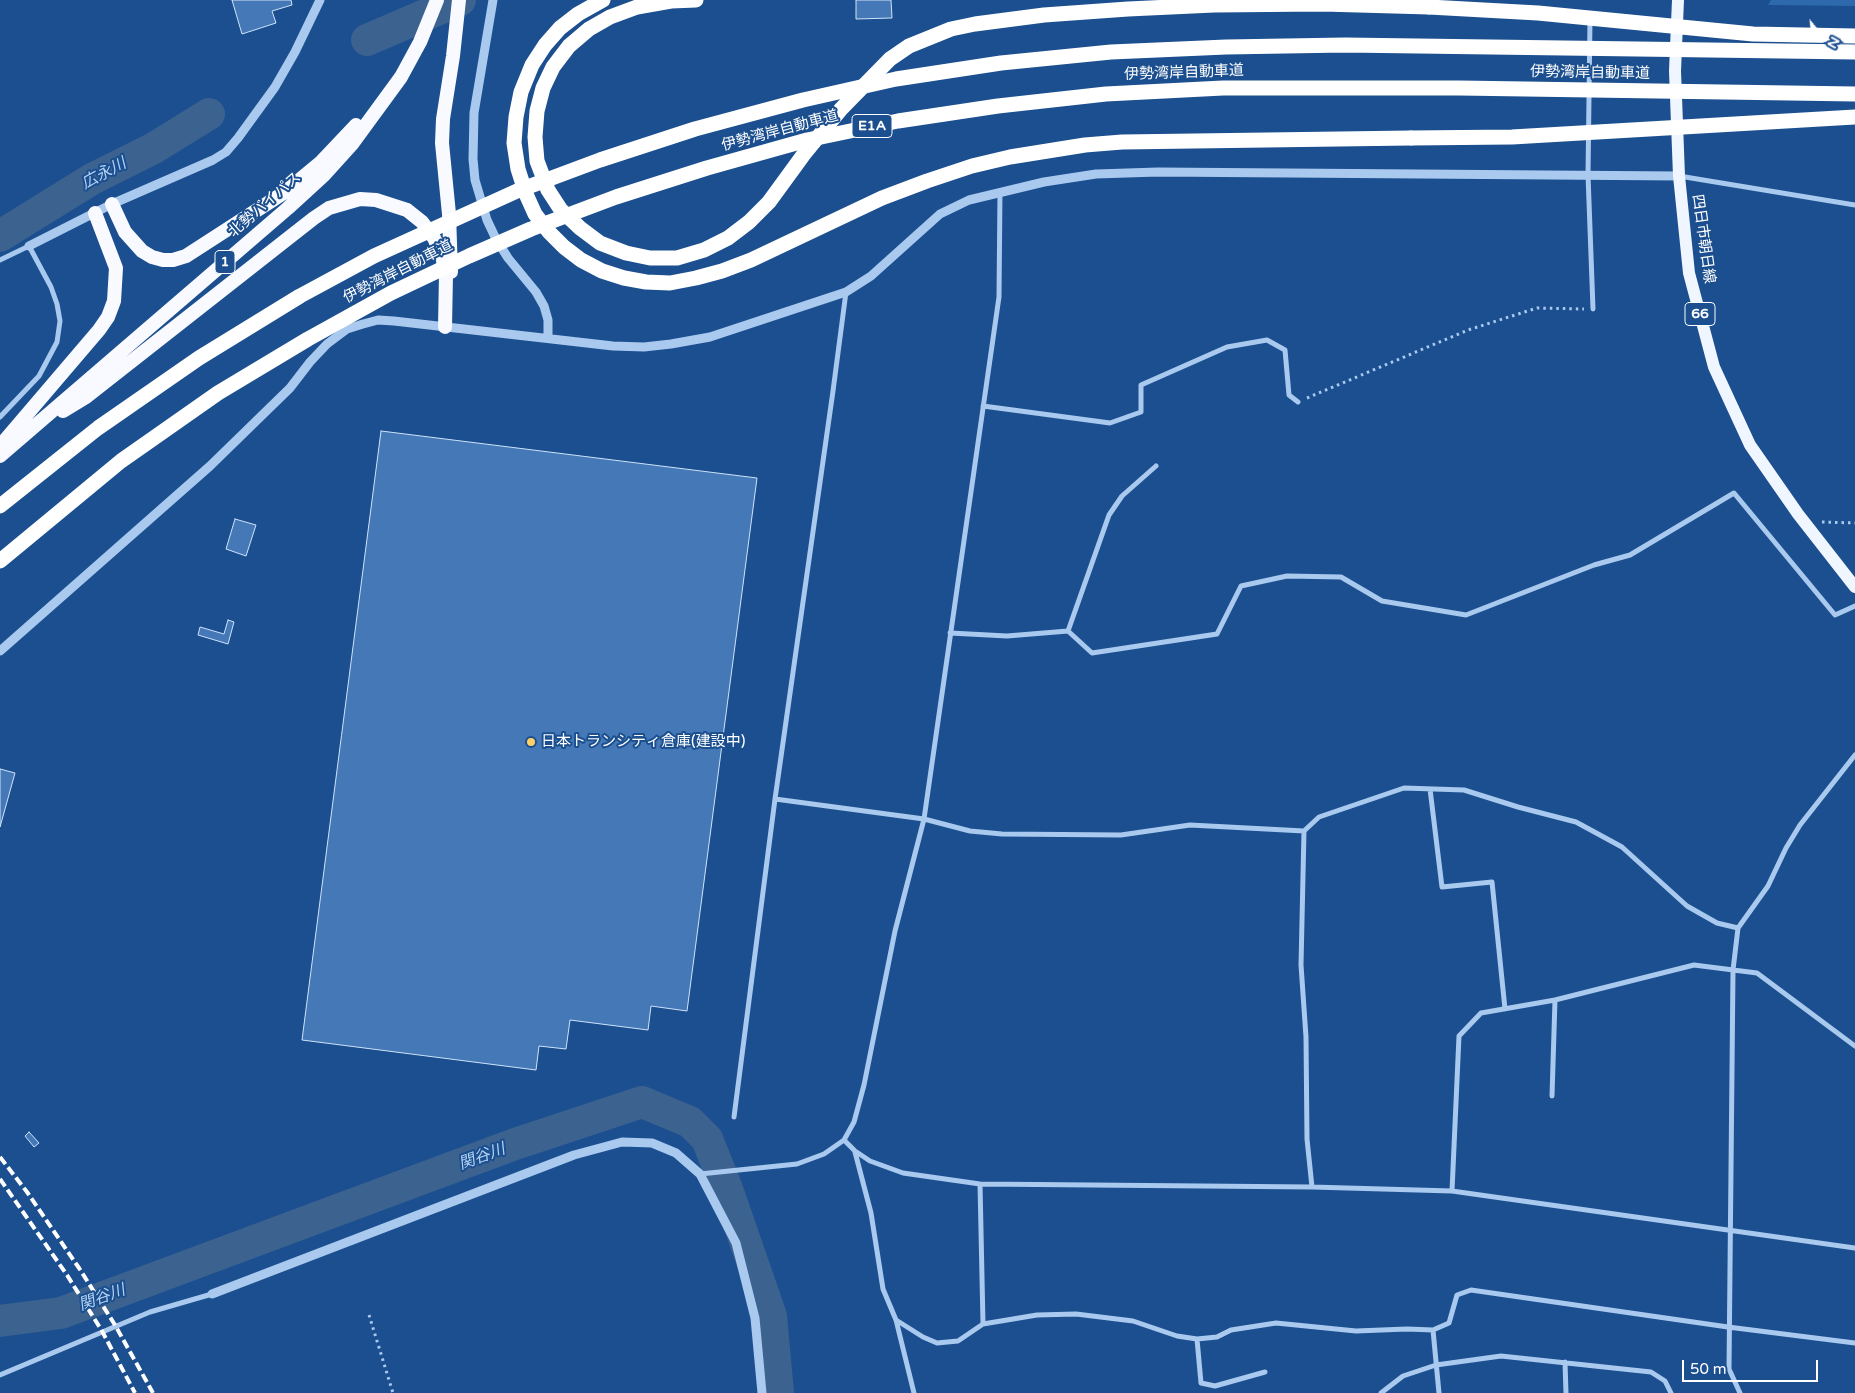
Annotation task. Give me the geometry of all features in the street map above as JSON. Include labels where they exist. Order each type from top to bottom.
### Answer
[{"type":"highway","points":[[112,204],[125,232],[142,251],[152,257],[163,260],[173,260],[186,256],[285,192],[320,163],[346,137],[372,105],[436,0]]},
{"type":"highway","name":"北勢バイパス","points":[[0,456],[324,175],[352,144],[401,77],[420,42],[436,0]]},
{"type":"highway","points":[[445,327],[451,288],[451,252],[450,214],[442,143],[459,0]]},
{"type":"highway","points":[[603,0],[578,14],[560,28],[545,45],[532,65],[521,92],[516,117],[514,143],[518,169],[526,194],[535,214],[549,232],[564,247],[602,271],[646,282],[670,283],[696,278],[744,263],[882,198],[954,172],[1010,157],[1085,145],[1160,141],[1512,137],[1855,117]]},
{"type":"highway","points":[[696,0],[671,1],[637,7],[589,29],[569,46],[553,67],[543,88],[537,111],[535,137],[537,161],[548,190],[561,210],[580,228],[600,243],[626,253],[650,258],[677,258],[704,250],[728,238],[749,222],[769,202],[804,154],[842,109],[890,59],[909,46],[951,29],[976,24],[1044,14],[1128,9],[1323,4],[1508,11],[1753,34],[1855,36]]},
{"type":"highway","name":"伊勢湾岸自動車道","points":[[0,506],[98,428],[199,358],[300,296],[374,256],[517,191],[600,160],[695,129],[803,100],[896,79],[1001,63],[1130,51],[1236,47],[1384,46],[1855,52]]},
{"type":"highway","name":"伊勢湾岸自動車道","points":[[0,561],[121,461],[218,393],[308,339],[391,294],[531,229],[616,197],[707,168],[807,140],[898,121],[998,106],[1106,94],[1223,88],[1459,88],[1855,94]]},
{"type":"highway","points":[[24,436],[86,397],[314,218],[329,208],[345,202],[360,199],[392,204],[407,210],[422,222],[434,238],[442,256],[447,291],[445,327]]},
{"type":"highway","points":[[0,446],[94,337],[108,317],[114,301],[116,268],[95,213]]},
{"type":"main road","name":"四日市朝日線","points":[[1678,0],[1675,71],[1679,176],[1689,273],[1714,367],[1750,445],[1798,514],[1855,587]]},
{"type":"street","points":[[0,260],[112,204],[195,166],[213,160],[226,152],[275,87],[295,52],[320,0]]},
{"type":"street","points":[[493,0],[474,113],[473,159],[475,180],[487,220],[496,239],[508,258],[536,292],[544,306],[548,320],[548,338]]},
{"type":"street","points":[[1590,13],[1588,176],[1593,309]]},
{"type":"street","points":[[0,651],[210,466],[290,388],[327,344],[347,329],[378,320],[613,346],[644,347],[710,337],[846,292],[871,276],[940,214],[969,200],[1044,182],[1096,174],[1158,172],[1679,176],[1855,205]]},
{"type":"street","points":[[700,1174],[797,1164],[824,1154],[844,1140],[854,1122],[864,1086],[895,931],[924,819],[999,297],[1000,192]]},
{"type":"street","points":[[0,416],[39,376],[57,342],[60,321],[58,304],[51,286],[29,246]]},
{"type":"street","points":[[734,1117],[775,799],[846,292]]},
{"type":"street","points":[[983,406],[1110,423],[1141,412],[1140,385],[1227,347],[1267,340],[1284,350],[1289,395],[1298,402]]},
{"type":"street","points":[[1068,631],[1108,515],[1122,496],[1156,466]]},
{"type":"street","points":[[950,633],[1007,636],[1068,631],[1092,653],[1217,634],[1241,586],[1287,576],[1341,577],[1382,602],[1466,615],[1594,565],[1630,555],[1734,493],[1835,616],[1855,606]]},
{"type":"street","points":[[1740,1393],[1728,1368],[1733,970],[1738,928],[1768,886],[1786,848],[1800,825],[1855,755]]},
{"type":"street","points":[[1312,1187],[1308,1139],[1306,1037],[1301,966],[1304,832],[1319,817],[1404,788],[1464,790],[1518,807],[1576,822],[1622,847],[1687,906],[1717,923],[1738,928]]},
{"type":"street","points":[[1430,789],[1442,886],[1492,882],[1505,1009]]},
{"type":"street","points":[[775,799],[924,819],[970,831],[1002,834],[1121,835],[1190,825],[1304,832]]},
{"type":"street","points":[[1452,1191],[1459,1036],[1482,1014],[1555,1000],[1694,965],[1757,974],[1855,1046]]},
{"type":"street","points":[[1552,1096],[1555,1000]]},
{"type":"street","points":[[844,1140],[855,1151],[870,1161],[903,1173],[980,1184],[1312,1187],[1452,1191],[1855,1248]]},
{"type":"street","points":[[0,1374],[150,1312],[212,1294],[574,1154],[622,1142],[652,1143],[676,1154],[700,1174],[736,1243],[755,1318],[762,1393]]},
{"type":"street","points":[[855,1151],[871,1213],[883,1289],[896,1320],[914,1393]]},
{"type":"street","points":[[980,1184],[983,1324]]},
{"type":"street","points":[[896,1320],[923,1337],[937,1343],[958,1341],[983,1324],[1037,1315],[1076,1314],[1133,1321],[1177,1336],[1197,1339],[1217,1336],[1231,1330],[1276,1324],[1356,1331],[1432,1330],[1449,1324],[1457,1295],[1471,1290],[1728,1327],[1855,1343]]},
{"type":"street","points":[[1432,1330],[1438,1393]]},
{"type":"street","points":[[1197,1339],[1201,1384],[1215,1386],[1265,1372]]},
{"type":"street","points":[[1381,1393],[1403,1376],[1436,1365],[1501,1356],[1651,1372],[1665,1381],[1672,1393]]},
{"type":"street","points":[[1565,1362],[1566,1393]]},
{"type":"path","points":[[1298,402],[1468,330],[1537,308],[1593,309]]},
{"type":"path","points":[[1798,514],[1820,522],[1855,523]]},
{"type":"path","points":[[369,1315],[393,1393]]},
{"type":"shaded area","points":[[1771,0],[1855,0],[1855,6],[1768,5]]},
{"type":"building","points":[[232,0],[291,0],[292,5],[272,11],[276,23],[242,34]]},
{"type":"building","points":[[856,0],[891,0],[892,18],[856,19]]},
{"type":"building","name":"日本トランシティ倉庫(建設中)","points":[[381,431],[757,478],[687,1011],[651,1006],[648,1030],[570,1020],[566,1049],[539,1046],[536,1070],[302,1040]]},
{"type":"building","points":[[235,519],[256,525],[246,556],[226,549]]},
{"type":"building","points":[[228,620],[234,622],[228,644],[198,635],[200,627],[224,634]]},
{"type":"building","points":[[0,769],[15,773],[0,827]]},
{"type":"building","points":[[29,1132],[39,1143],[34,1147],[25,1136]]},
{"type":"waterway","points":[[367,40],[460,0]]},
{"type":"waterway","name":"広永川","points":[[0,236],[92,179],[154,148],[209,114]]},
{"type":"waterway","name":"関谷川","points":[[0,1321],[61,1313],[515,1144],[642,1102],[690,1122],[707,1139],[727,1189],[771,1316],[778,1393]]},
{"type":"railway","points":[[0,1157],[27,1192],[79,1268],[115,1325],[153,1393]]},
{"type":"railway","points":[[0,1179],[67,1275],[102,1331],[135,1393]]},
{"type":"place","name":"日本トランシティ倉庫(建設中)","points":[[531,742]]}]
